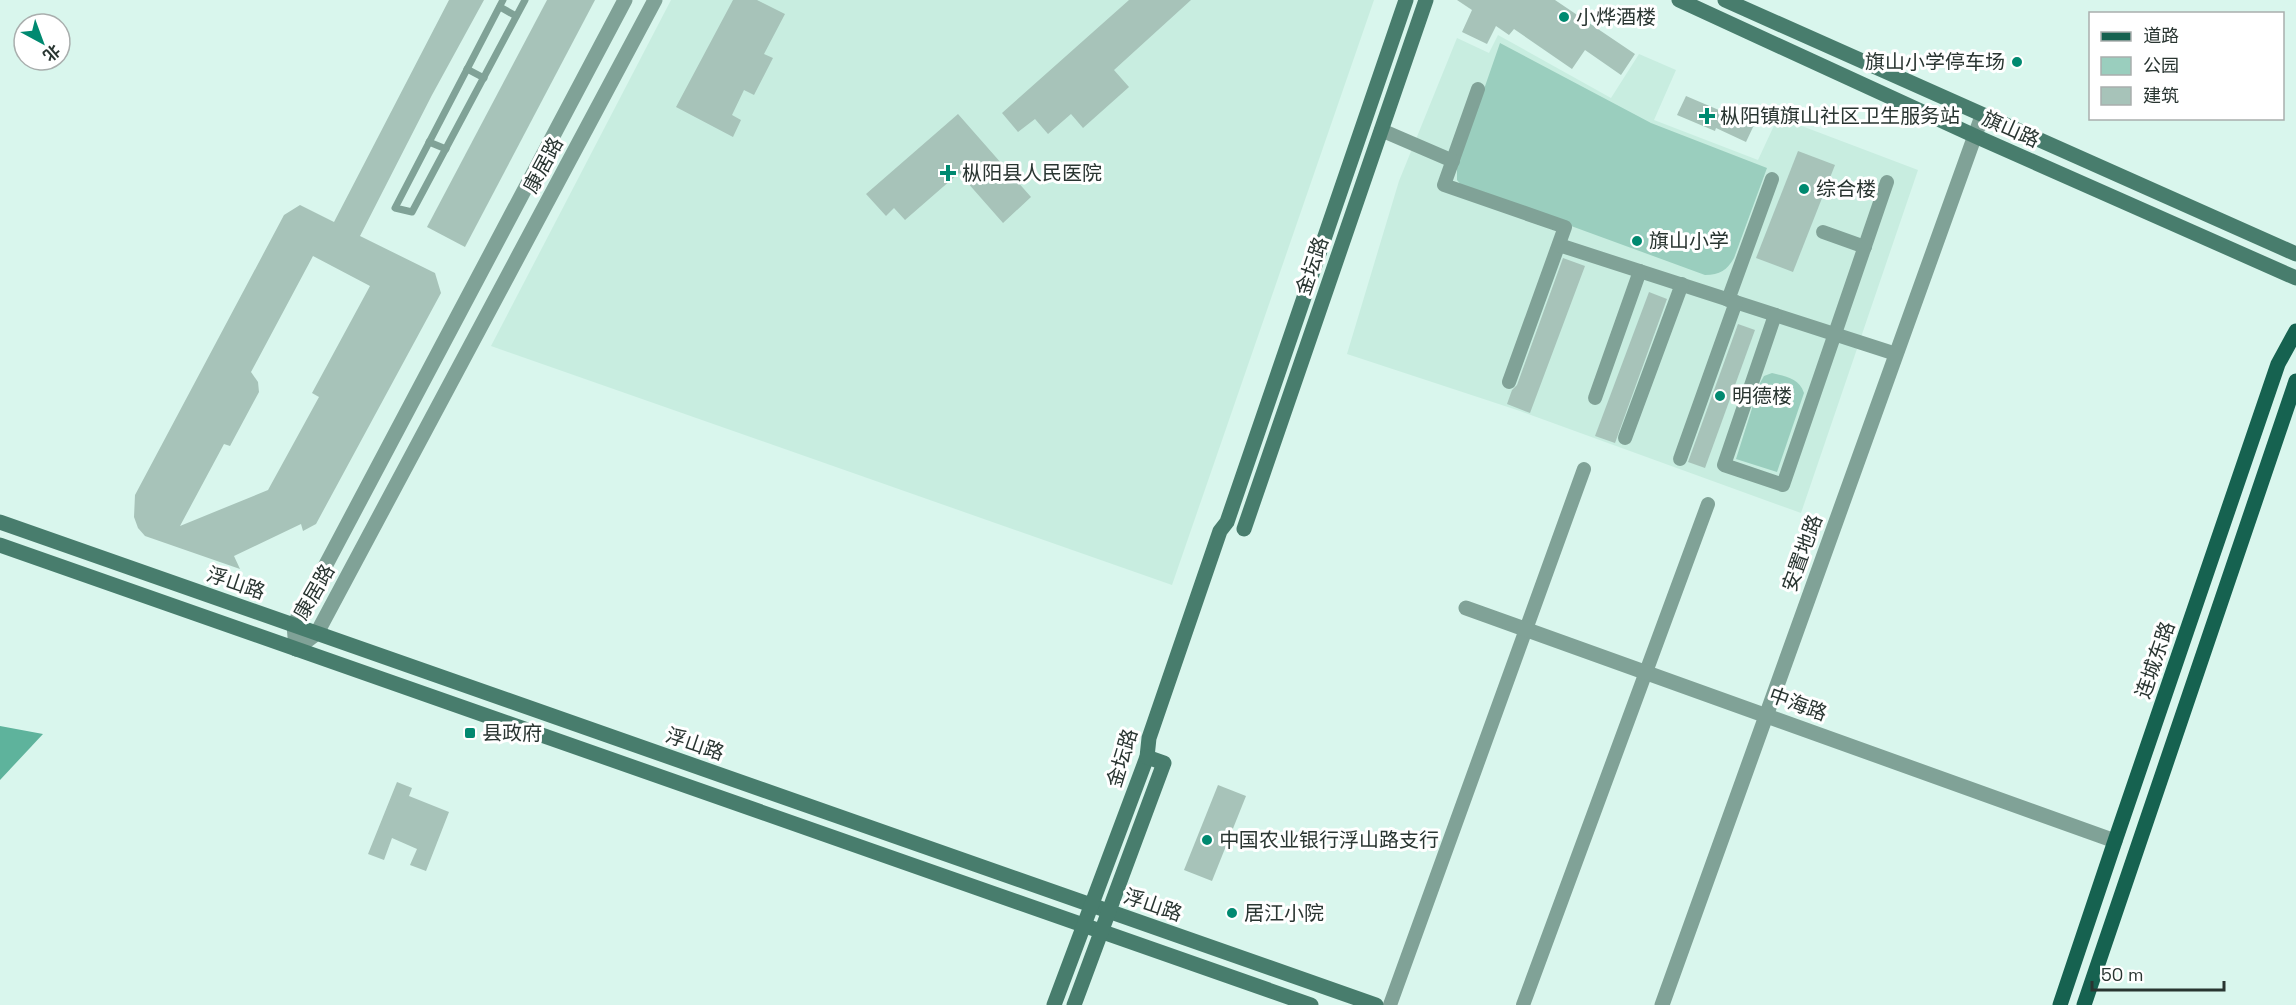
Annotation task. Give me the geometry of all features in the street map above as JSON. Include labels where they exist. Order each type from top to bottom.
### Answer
[{"type":"main road","name":"金坛路","points":[[1054,1005],[1147,757],[1149,738],[1167,684],[1220,531],[1227,522],[1406,0]]},
{"type":"main road","name":"金坛路","points":[[1244,529],[1426,0]]},
{"type":"main road","name":"旗山路","points":[[1679,0],[1975,136],[2296,278]]},
{"type":"main road","name":"旗山路","points":[[1725,0],[2296,254]]},
{"type":"main road","name":"连城东路","points":[[2060,1005],[2278,364],[2296,331]]},
{"type":"main road","points":[[2084,1005],[2296,381]]},
{"type":"main road","name":"浮山路","points":[[0,522],[1376,1005]]},
{"type":"main road","points":[[0,545],[1311,1005]]},
{"type":"main road","name":"金坛路","points":[[1074,1005],[1164,763],[1147,757]]},
{"type":"street","name":"康居路","points":[[296,649],[294,625],[625,0]]},
{"type":"street","name":"康居路","points":[[296,649],[317,633],[655,0]]},
{"type":"street","points":[[1478,89],[1444,185],[1565,227],[1509,382]]},
{"type":"street","name":"安置地路","points":[[1662,1005],[1982,116]]},
{"type":"street","points":[[1381,130],[1453,161]]},
{"type":"street","points":[[1680,459],[1772,179]]},
{"type":"street","points":[[1775,315],[1724,465],[1783,485],[1887,182]]},
{"type":"street","points":[[1823,232],[1864,247]]},
{"type":"street","points":[[1560,244],[1896,354]]},
{"type":"street","points":[[1595,398],[1640,271]]},
{"type":"street","points":[[1624,438],[1682,284]]},
{"type":"street","points":[[1390,1005],[1584,469]]},
{"type":"street","points":[[1523,1005],[1708,504]]},
{"type":"street","name":"金坛路","points":[[1227,522],[1244,529]]},
{"type":"street","name":"中海路","points":[[1466,608],[2115,841]]},
{"type":"lane","points":[[516,16],[501,3],[395,208],[412,212],[525,0]]},
{"type":"lane","points":[[467,69],[484,78]]},
{"type":"lane","points":[[429,142],[446,149]]},
{"type":"shaded area","name":"枞阳县人民医院","points":[[671,0],[1374,0],[1172,585],[491,346]]},
{"type":"shaded area","name":"旗山小学","points":[[1498,35],[1611,98],[1639,54],[1676,70],[1654,120],[1758,160],[1778,117],[1918,170],[1801,513],[1520,411],[1347,354],[1399,181],[1457,38],[1489,53]]},
{"type":"shaded area","points":[[0,726],[43,734],[0,780]]},
{"type":"green space","points":[[1500,43],[1651,123],[1767,168],[1729,266],[1719,273],[1705,275],[1462,186],[1457,180],[1457,167]]},
{"type":"green space","points":[[1772,373],[1795,381],[1804,393],[1777,472],[1736,459],[1760,383],[1764,376]]},
{"type":"building","points":[[449,0],[484,0],[432,95],[360,236],[435,273],[441,293],[316,524],[303,531],[301,524],[234,556],[240,569],[145,536],[138,528],[134,517],[135,495],[284,215],[300,205],[334,222]],"holes":[[[313,256],[370,286],[312,393],[319,397],[268,490],[180,526],[224,444],[230,446],[259,392],[258,382],[251,372]]]},
{"type":"building","points":[[547,0],[595,0],[465,247],[427,227]]},
{"type":"building","points":[[733,0],[757,0],[785,14],[764,54],[773,58],[754,95],[744,90],[732,115],[741,120],[733,137],[676,107]]},
{"type":"building","points":[[1129,0],[1191,0],[1114,70],[1129,87],[1083,128],[1071,114],[1048,134],[1035,119],[1018,132],[1002,113]]},
{"type":"building","points":[[1457,0],[1555,0],[1635,54],[1621,75],[1585,50],[1572,69],[1514,29],[1509,35],[1496,26],[1487,44],[1462,32],[1472,10]]},
{"type":"building","points":[[1686,96],[1754,125],[1746,142],[1716,128],[1715,131],[1677,115]]},
{"type":"building","points":[[958,114],[1031,197],[1003,223],[959,173],[905,220],[894,208],[886,216],[866,194]]},
{"type":"building","name":"综合楼","points":[[1798,151],[1835,165],[1793,272],[1756,258]]},
{"type":"building","points":[[1563,258],[1585,266],[1530,413],[1507,404],[1512,390],[1517,385]]},
{"type":"building","points":[[1649,292],[1667,299],[1615,443],[1595,436]]},
{"type":"building","name":"明德楼","points":[[1738,324],[1755,330],[1705,468],[1688,462]]},
{"type":"building","points":[[397,782],[412,788],[409,796],[449,812],[426,871],[410,865],[417,849],[392,838],[384,860],[368,854]]},
{"type":"building","points":[[1218,785],[1246,796],[1212,881],[1184,870]]},
{"type":"place","name":"小烨酒楼","points":[[1564,17]]},
{"type":"place","name":"旗山小学停车场","points":[[2017,62]]},
{"type":"place","name":"枞阳镇旗山社区卫生服务站","points":[[1707,116]]},
{"type":"place","name":"枞阳县人民医院","points":[[948,173]]},
{"type":"place","name":"综合楼","points":[[1804,189]]},
{"type":"place","name":"旗山小学","points":[[1637,241]]},
{"type":"place","name":"明德楼","points":[[1720,396]]},
{"type":"place","name":"县政府","points":[[470,733]]},
{"type":"place","name":"中国农业银行浮山路支行","points":[[1207,840]]},
{"type":"place","name":"居江小院","points":[[1232,913]]}]
